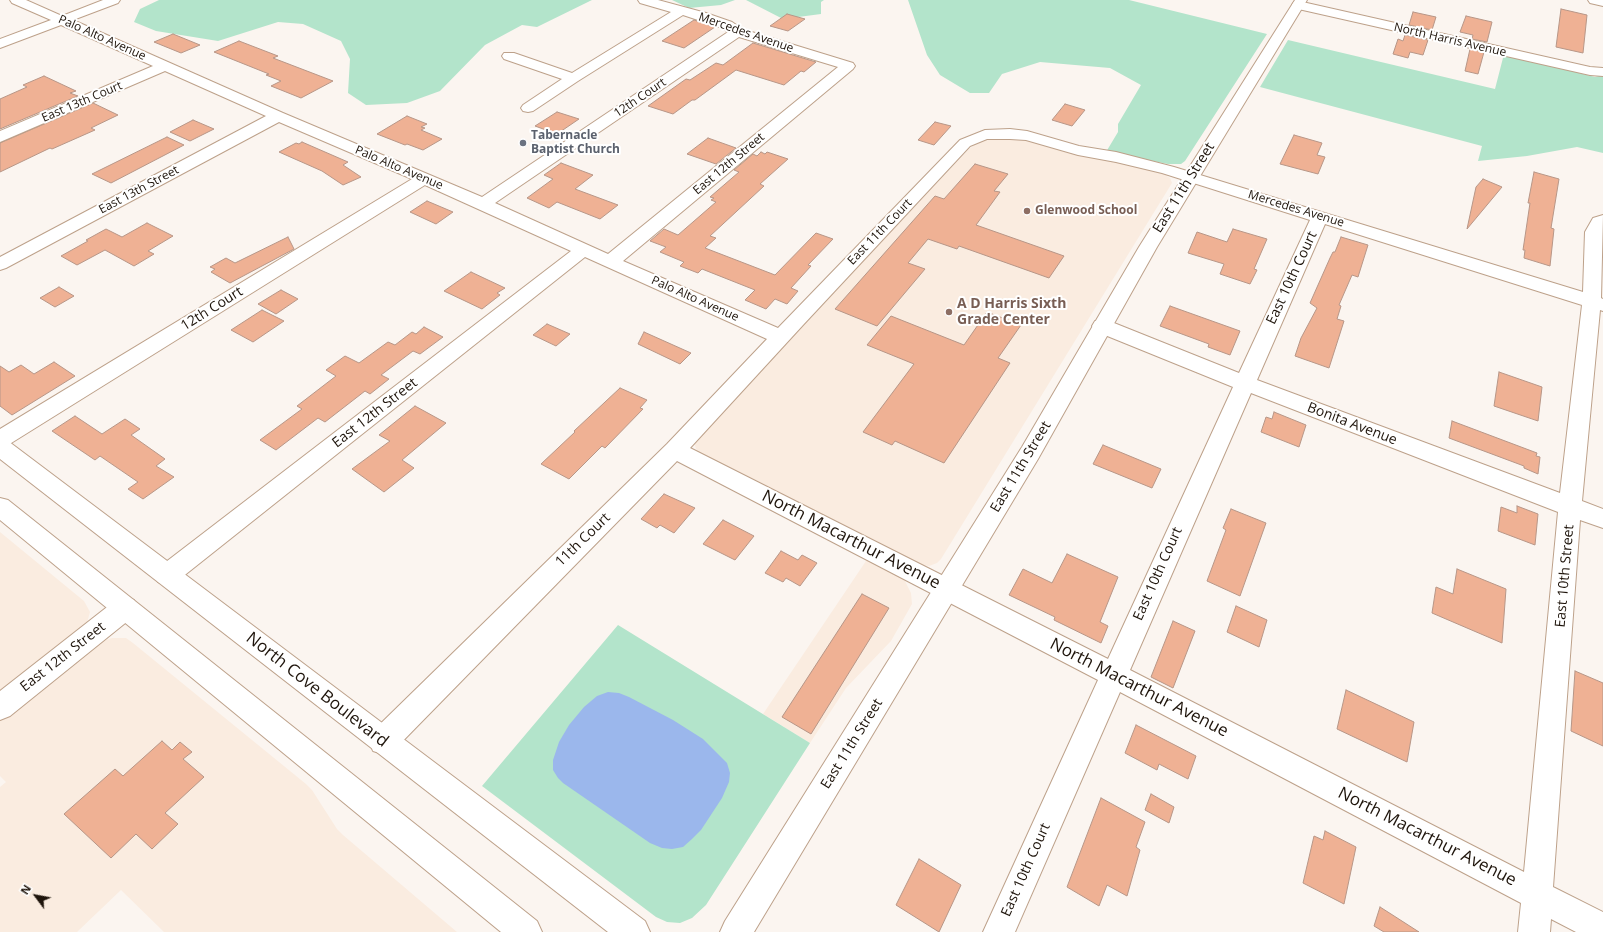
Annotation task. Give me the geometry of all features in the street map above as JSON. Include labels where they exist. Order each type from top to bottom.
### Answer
[{"type":"street","name":"Palo Alto Avenue","points":[[16,0],[278,116],[483,204],[583,250],[781,337]]},
{"type":"street","points":[[0,44],[114,0]]},
{"type":"street","name":"Mercedes Avenue","points":[[644,0],[726,26],[737,32],[848,66]]},
{"type":"street","points":[[1594,0],[1603,2]]},
{"type":"street","name":"North Harris Avenue","points":[[1299,2],[1582,69],[1603,72]]},
{"type":"street","name":"East 11th Street","points":[[736,932],[1030,453],[1102,326],[1191,176],[1299,2]]},
{"type":"street","points":[[528,108],[573,78],[681,11]]},
{"type":"street","name":"12th Court","points":[[483,204],[737,32]]},
{"type":"street","points":[[509,56],[573,78]]},
{"type":"street","name":"East 13th Court","points":[[0,137],[164,66]]},
{"type":"street","name":"East 12th Street","points":[[610,262],[848,66]]},
{"type":"street","name":"East 13th Street","points":[[0,264],[278,116]]},
{"type":"street","name":"Mercedes Avenue","points":[[985,135],[1010,134],[1027,136],[1078,150],[1116,157],[1191,176],[1598,303]]},
{"type":"street","name":"East 11th Court","points":[[781,337],[965,143],[985,135]]},
{"type":"street","name":"12th Court","points":[[0,439],[424,179]]},
{"type":"street","name":"East 10th Court","points":[[999,932],[1320,216]]},
{"type":"street","name":"East 10th Street","points":[[1534,932],[1570,506],[1598,303],[1594,232],[1601,221]]},
{"type":"street","name":"East 12th Street","points":[[167,575],[583,250]]},
{"type":"street","name":"Bonita Avenue","points":[[1102,326],[1244,383],[1603,519]]},
{"type":"street","name":"11th Court","points":[[383,741],[675,450],[781,337]]},
{"type":"street","name":"North Cove Boulevard","points":[[0,447],[634,932]]},
{"type":"street","name":"North Macarthur Avenue","points":[[675,450],[1603,928]]},
{"type":"street","points":[[0,507],[526,932]]},
{"type":"street","name":"East 12th Street","points":[[0,706],[125,608]]},
{"type":"shaded area","points":[[1017,137],[1162,173],[1170,178],[1172,183],[941,559],[937,563],[929,566],[917,564],[697,451],[693,441],[968,150],[982,139]]},
{"type":"shaded area","points":[[0,532],[84,601],[90,612],[87,623],[0,696]]},
{"type":"shaded area","points":[[868,558],[904,579],[911,593],[912,604],[891,641],[846,688],[810,743],[763,714]]},
{"type":"shaded area","points":[[112,638],[126,638],[133,643],[306,784],[312,790],[337,829],[343,835],[457,932],[164,932],[121,890],[77,932],[0,932],[0,787],[6,782],[0,776],[0,719],[100,642]]},
{"type":"green space","points":[[159,0],[592,0],[537,27],[522,25],[485,45],[440,91],[407,103],[366,105],[348,93],[350,59],[341,41],[303,24],[278,22],[218,41],[156,31],[134,22],[140,9]]},
{"type":"green space","points":[[672,0],[735,0],[721,5],[689,8]]},
{"type":"green space","points":[[746,0],[824,0],[821,2],[821,14],[783,19]]},
{"type":"green space","points":[[908,0],[1129,0],[1267,34],[1185,161],[1181,164],[1168,164],[1106,152],[1118,132],[1118,124],[1141,85],[1110,68],[1040,62],[1002,74],[989,93],[970,93],[940,75],[927,55]]},
{"type":"green space","points":[[1288,40],[1495,89],[1504,54],[1595,77],[1603,75],[1603,153],[1577,147],[1527,156],[1478,161],[1482,146],[1260,87]]},
{"type":"green space","points":[[618,625],[810,743],[706,905],[692,918],[680,923],[667,922],[656,917],[482,786]]},
{"type":"water","points":[[608,692],[619,693],[629,697],[673,720],[703,739],[727,763],[730,773],[729,782],[722,798],[701,830],[683,847],[672,849],[662,848],[650,843],[563,783],[553,770],[553,760],[559,742],[569,725],[584,707],[597,696]]},
{"type":"building","points":[[1561,9],[1587,15],[1583,53],[1556,47]]},
{"type":"building","points":[[1413,12],[1436,17],[1432,30],[1409,25]]},
{"type":"building","points":[[787,14],[805,19],[788,31],[770,26]]},
{"type":"building","points":[[1466,16],[1492,22],[1487,42],[1472,39],[1473,35],[1460,32]]},
{"type":"building","points":[[694,20],[715,27],[684,48],[662,41]]},
{"type":"building","points":[[173,34],[200,45],[181,53],[154,42]]},
{"type":"building","points":[[1405,35],[1428,40],[1423,55],[1410,52],[1408,58],[1393,54],[1398,39],[1403,41]]},
{"type":"building","points":[[239,41],[278,56],[273,58],[333,81],[301,98],[271,86],[281,81],[266,75],[269,74],[214,52]]},
{"type":"building","points":[[753,43],[816,62],[804,72],[801,71],[784,85],[736,70],[673,114],[648,106],[686,79],[690,80],[716,63],[723,65]]},
{"type":"building","points":[[1470,49],[1484,52],[1478,74],[1465,71]]},
{"type":"building","points":[[44,76],[76,91],[70,93],[78,96],[0,129],[0,99],[27,87],[23,85]]},
{"type":"building","points":[[93,103],[118,115],[91,128],[95,130],[52,149],[50,148],[0,172],[0,143]]},
{"type":"building","points":[[1065,104],[1085,110],[1072,126],[1052,120]]},
{"type":"building","points":[[557,112],[579,119],[557,134],[535,126]]},
{"type":"building","points":[[407,116],[427,124],[421,127],[425,128],[421,130],[442,139],[423,150],[377,134]]},
{"type":"building","points":[[193,120],[214,129],[190,141],[170,132]]},
{"type":"building","points":[[935,122],[951,126],[934,145],[918,140]]},
{"type":"building","points":[[1294,135],[1322,143],[1317,155],[1325,157],[1318,174],[1280,164]]},
{"type":"building","points":[[167,137],[184,145],[111,183],[92,174]]},
{"type":"building","points":[[708,138],[736,148],[716,164],[687,154]]},
{"type":"building","points":[[302,142],[348,162],[343,165],[361,177],[343,185],[322,171],[279,152],[296,143],[299,144]]},
{"type":"building","points":[[761,152],[765,154],[767,152],[788,159],[760,184],[764,186],[710,236],[716,238],[705,248],[775,275],[816,233],[833,239],[808,265],[811,266],[791,288],[798,291],[787,304],[775,299],[766,309],[745,300],[755,290],[702,269],[698,273],[680,266],[684,262],[660,252],[666,247],[650,241],[664,229],[678,235],[716,202],[711,200],[714,198],[710,197],[739,172],[734,170],[753,154],[757,156]]},
{"type":"building","points":[[561,163],[593,175],[575,189],[618,205],[600,219],[557,202],[549,208],[527,198],[553,179],[544,175]]},
{"type":"building","points":[[975,164],[1008,174],[994,191],[1000,192],[976,225],[1064,256],[1049,278],[959,246],[957,249],[928,239],[908,263],[925,269],[877,326],[835,309],[935,196],[944,199]]},
{"type":"building","points":[[1534,172],[1559,179],[1551,228],[1554,229],[1550,266],[1524,258],[1525,250],[1523,250],[1530,203],[1528,203]]},
{"type":"building","points":[[1483,179],[1502,187],[1467,229],[1476,187]]},
{"type":"building","points":[[427,201],[453,212],[436,224],[410,212]]},
{"type":"building","points":[[147,223],[173,236],[148,251],[154,254],[134,266],[105,250],[77,265],[61,256],[106,229],[122,237]]},
{"type":"building","points":[[1233,229],[1267,239],[1254,269],[1257,270],[1250,284],[1220,274],[1224,264],[1188,253],[1197,232],[1227,242]]},
{"type":"building","points":[[288,237],[294,249],[230,283],[211,272],[215,269],[210,267],[226,258],[235,263]]},
{"type":"building","points":[[1341,237],[1368,245],[1358,277],[1352,275],[1339,305],[1341,306],[1337,319],[1344,321],[1329,368],[1295,356],[1301,338],[1317,308],[1310,303]]},
{"type":"building","points":[[471,272],[505,288],[497,293],[500,295],[482,309],[444,291]]},
{"type":"building","points":[[59,287],[74,296],[55,307],[40,298]]},
{"type":"building","points":[[281,290],[298,299],[276,314],[258,304]]},
{"type":"building","points":[[1170,306],[1240,331],[1230,355],[1208,347],[1209,344],[1160,326]]},
{"type":"building","points":[[262,310],[284,321],[253,342],[231,330]]},
{"type":"building","points":[[987,312],[1021,325],[998,358],[1010,363],[944,463],[895,441],[892,445],[863,432],[914,364],[867,345],[891,316],[964,345]]},
{"type":"building","points":[[547,324],[570,334],[556,346],[533,335]]},
{"type":"building","points":[[424,327],[443,337],[420,354],[413,351],[381,375],[389,379],[370,394],[365,391],[325,422],[318,418],[276,450],[260,440],[302,409],[297,406],[336,376],[326,370],[345,356],[359,363],[388,342],[395,345],[412,332],[416,334]]},
{"type":"building","points":[[644,332],[691,353],[680,364],[638,344]]},
{"type":"building","points":[[54,362],[75,376],[12,415],[0,406],[0,366],[9,372],[21,365],[34,374]]},
{"type":"building","points":[[1499,372],[1542,387],[1538,421],[1494,406]]},
{"type":"building","points":[[620,388],[647,400],[640,408],[643,409],[605,448],[602,446],[569,479],[541,464],[575,432],[574,431]]},
{"type":"building","points":[[415,406],[446,423],[402,460],[414,468],[384,492],[352,469],[390,441],[379,435]]},
{"type":"building","points":[[1274,412],[1306,425],[1299,447],[1261,432],[1266,417],[1272,419]]},
{"type":"building","points":[[75,416],[102,434],[125,419],[140,429],[131,435],[165,459],[156,466],[174,477],[143,499],[128,489],[138,482],[100,456],[95,460],[52,431]]},
{"type":"building","points":[[1452,421],[1537,453],[1536,456],[1540,457],[1538,474],[1524,468],[1524,466],[1449,438]]},
{"type":"building","points":[[1103,445],[1161,469],[1152,488],[1093,464]]},
{"type":"building","points":[[664,494],[695,508],[674,533],[660,525],[657,528],[641,519]]},
{"type":"building","points":[[1517,506],[1538,514],[1535,545],[1498,531],[1501,507],[1517,513]]},
{"type":"building","points":[[1231,509],[1266,523],[1240,596],[1207,581],[1226,530],[1223,528]]},
{"type":"building","points":[[723,520],[754,536],[735,560],[703,544]]},
{"type":"building","points":[[781,551],[798,560],[802,555],[817,563],[800,586],[786,578],[783,582],[765,573]]},
{"type":"building","points":[[1067,554],[1118,577],[1100,622],[1108,626],[1101,643],[1054,620],[1055,617],[1009,595],[1023,569],[1052,583]]},
{"type":"building","points":[[1457,569],[1506,589],[1502,643],[1432,613],[1436,587],[1453,594]]},
{"type":"building","points":[[862,594],[889,608],[811,734],[782,717]]},
{"type":"building","points":[[1236,606],[1267,620],[1259,647],[1227,632]]},
{"type":"building","points":[[1173,621],[1195,631],[1173,688],[1151,677]]},
{"type":"building","points":[[1575,671],[1603,683],[1603,746],[1571,731]]},
{"type":"building","points":[[1346,690],[1414,722],[1407,762],[1337,729]]},
{"type":"building","points":[[1136,725],[1196,756],[1188,779],[1159,764],[1157,770],[1125,753]]},
{"type":"building","points":[[162,741],[172,750],[180,742],[192,752],[183,759],[204,777],[165,813],[178,824],[152,849],[136,834],[111,858],[64,814],[115,769],[123,776]]},
{"type":"building","points":[[1151,794],[1174,807],[1169,823],[1145,810]]},
{"type":"building","points":[[1101,798],[1145,822],[1136,847],[1140,850],[1127,896],[1107,885],[1099,906],[1067,887]]},
{"type":"building","points":[[1325,831],[1356,847],[1344,904],[1303,883],[1314,836],[1323,840]]},
{"type":"building","points":[[919,859],[961,885],[939,932],[896,905]]},
{"type":"building","points":[[1380,907],[1419,932],[1384,932],[1374,926]]},
{"type":"place","name":"Tabernacle Baptist Church","points":[[523,143]]},
{"type":"place","name":"Glenwood School","points":[[1027,211]]},
{"type":"place","name":"A D Harris Sixth Grade Center","points":[[949,312]]}]
